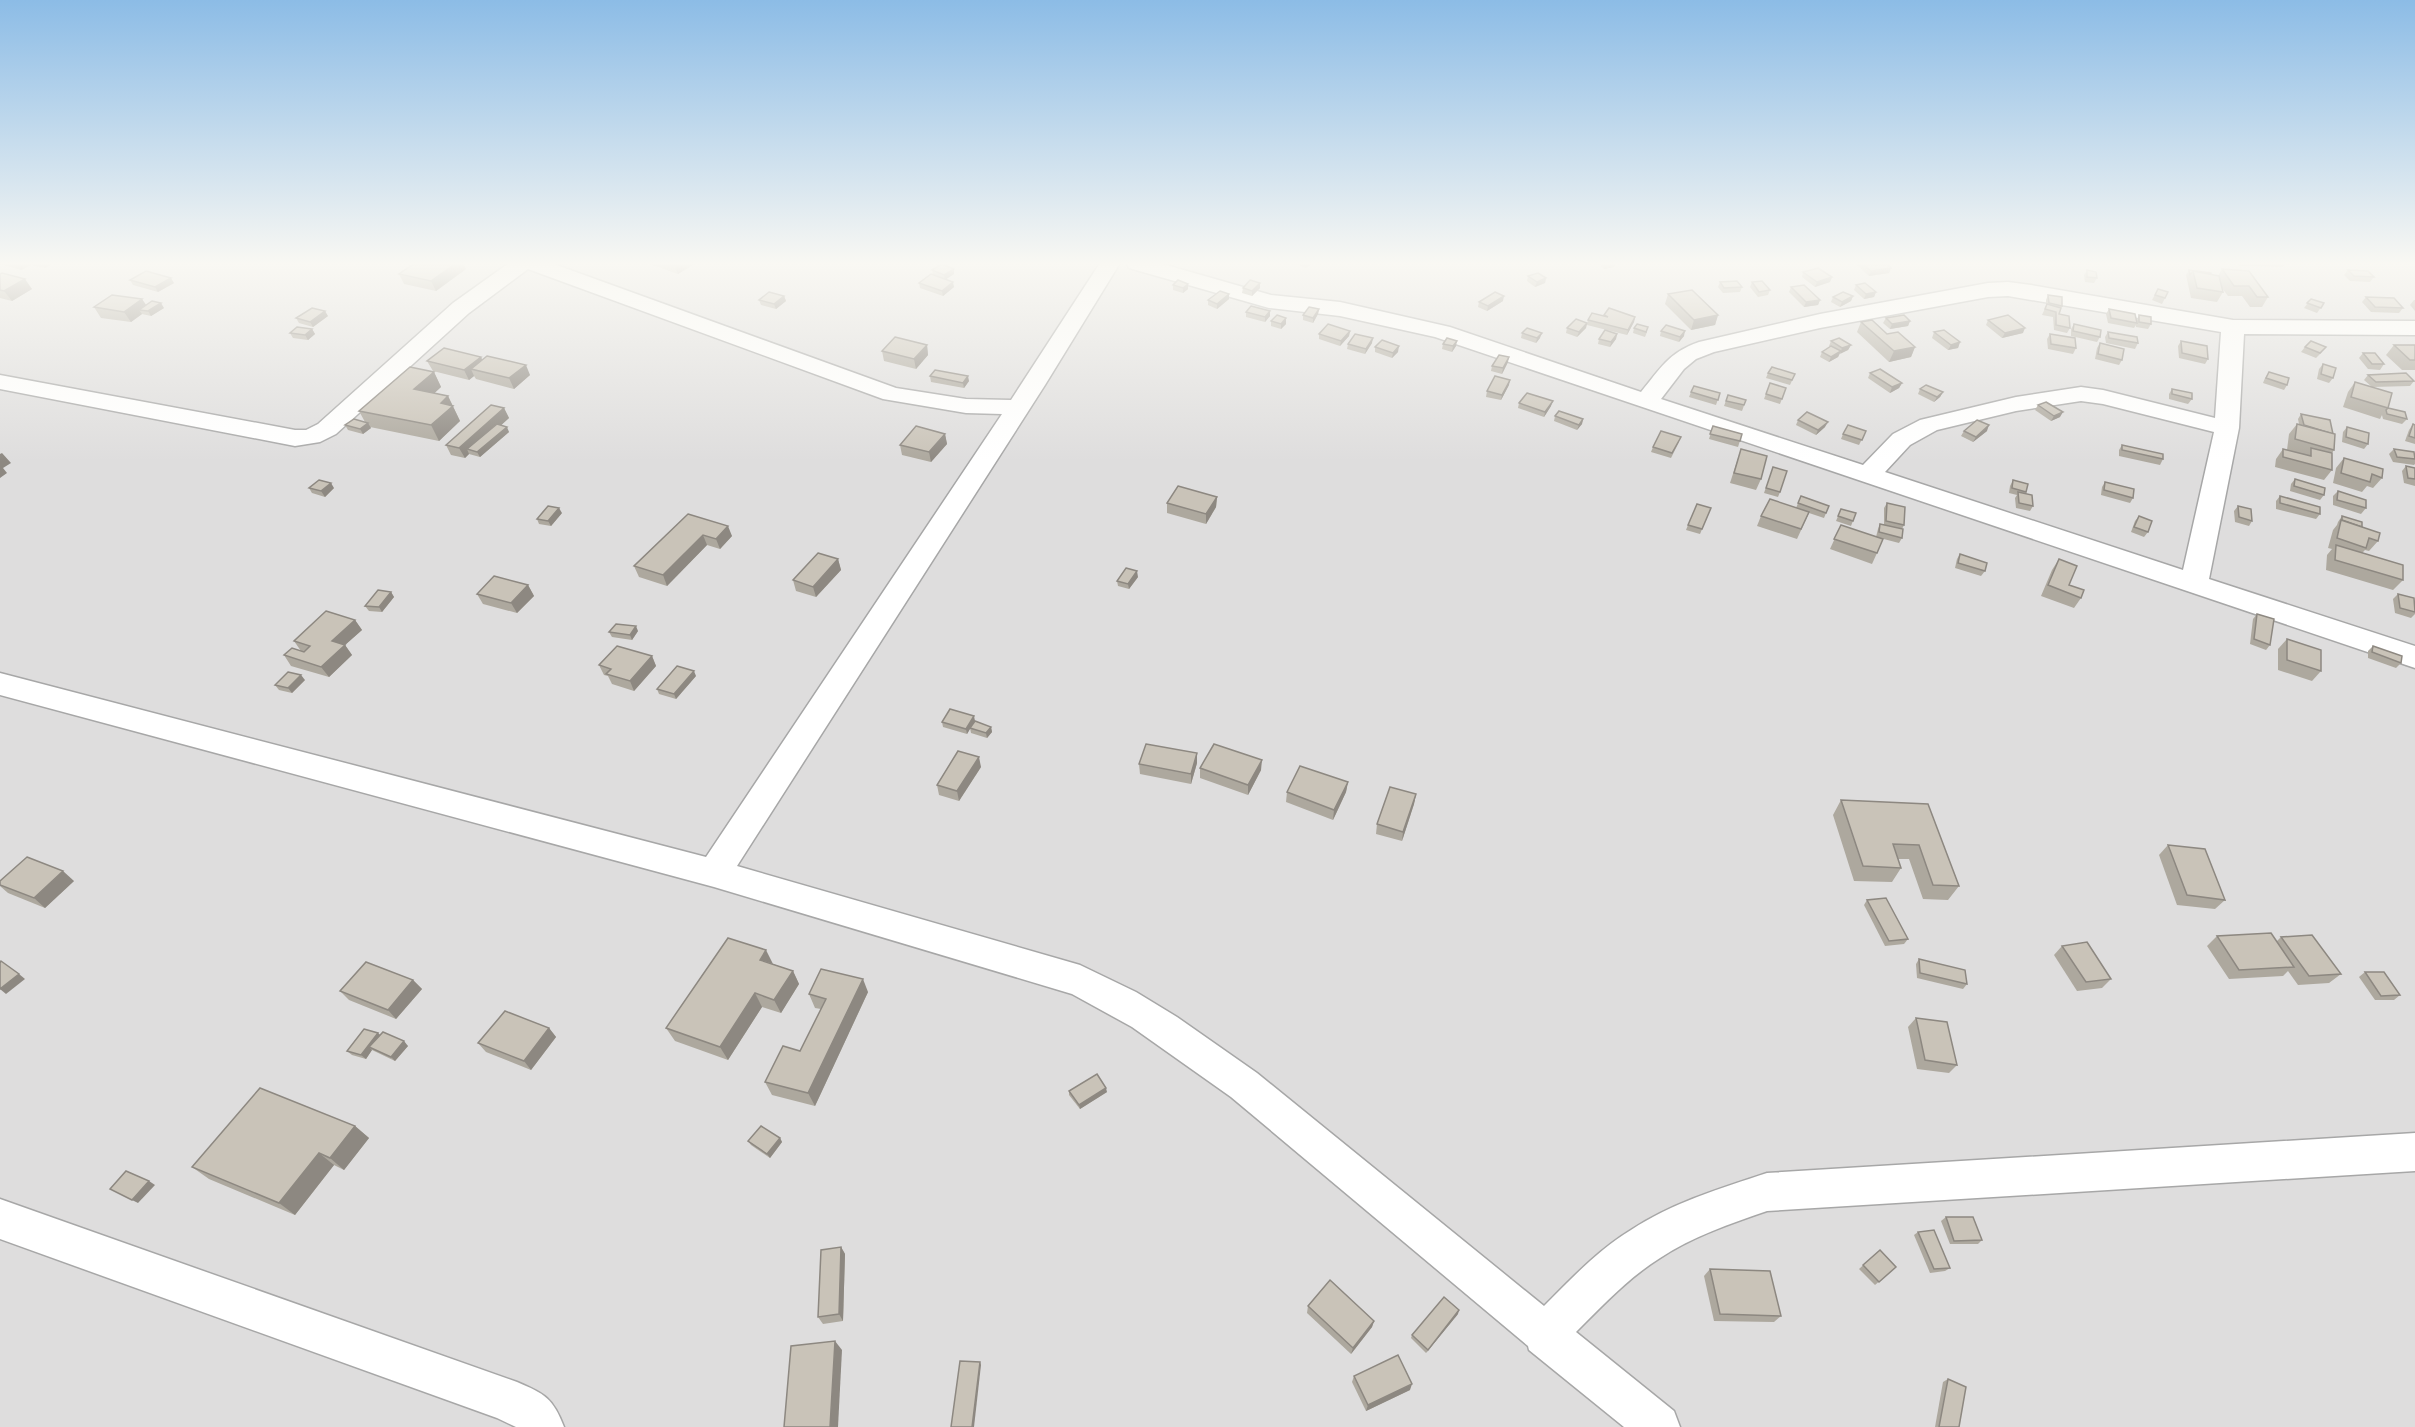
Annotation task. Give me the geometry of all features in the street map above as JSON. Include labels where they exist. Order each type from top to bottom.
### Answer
[{"type":"street","points":[[0,382],[295,438],[311,437],[327,429],[437,330]]},
{"type":"street","points":[[716,330],[891,394],[966,406],[1018,406]]},
{"type":"street","points":[[714,873],[1067,330]]},
{"type":"street","points":[[1431,330],[2415,657]]},
{"type":"street","points":[[1646,402],[1676,363],[1688,354],[1707,347],[1783,330]]},
{"type":"street","points":[[2194,584],[2227,428],[2233,330]]},
{"type":"street","points":[[1868,476],[1903,436],[1912,431],[1929,425],[2069,394],[2103,397],[2227,428]]},
{"type":"street","points":[[0,684],[714,873],[1080,981],[1131,1007],[1244,1085],[1658,1427]]},
{"type":"street","points":[[1544,1335],[1629,1255],[1659,1235],[1705,1213],[1767,1192],[2415,1152]]},
{"type":"street","points":[[0,1219],[497,1396],[529,1409],[540,1420],[542,1427]]},
{"type":"shaded area","points":[[0,330],[2415,330],[2415,1427],[0,1427]]},
{"type":"building","points":[[294,330],[311,330],[305,335],[290,333]]},
{"type":"building","points":[[1323,330],[1350,331],[1341,341],[1319,334]]},
{"type":"building","points":[[1525,330],[1532,330],[1542,333],[1537,338],[1522,333]]},
{"type":"building","points":[[1605,330],[1617,334],[1611,342],[1599,339]]},
{"type":"building","points":[[1681,330],[1685,331],[1680,337],[1661,331]]},
{"type":"building","points":[[1870,330],[1882,330],[1887,334],[1898,332],[1915,347],[1894,351]]},
{"type":"building","points":[[1944,330],[1960,342],[1951,345],[1934,332]]},
{"type":"building","points":[[2001,330],[2019,330],[2005,333]]},
{"type":"building","points":[[2073,330],[2101,330],[2100,337]]},
{"type":"building","points":[[2108,332],[2137,337],[2138,343],[2109,338]]},
{"type":"building","points":[[1355,334],[1373,338],[1366,349],[1348,344]]},
{"type":"building","points":[[2050,334],[2075,338],[2076,348],[2051,344]]},
{"type":"building","points":[[895,337],[927,345],[914,359],[882,351]]},
{"type":"building","points":[[1447,338],[1457,341],[1453,346],[1443,344]]},
{"type":"building","points":[[1839,338],[1851,345],[1842,348],[1831,341]]},
{"type":"building","points":[[1382,340],[1399,346],[1393,353],[1375,347]]},
{"type":"building","points":[[2181,341],[2207,346],[2208,359],[2182,353]]},
{"type":"building","points":[[2311,341],[2326,347],[2320,353],[2305,347]]},
{"type":"building","points":[[2100,343],[2124,349],[2122,360],[2098,354]]},
{"type":"building","points":[[2394,345],[2415,345],[2415,360],[2410,360]]},
{"type":"building","points":[[1831,346],[1841,351],[1831,357],[1822,352]]},
{"type":"building","points":[[444,348],[481,357],[464,370],[427,361]]},
{"type":"building","points":[[2363,353],[2375,353],[2384,364],[2372,364]]},
{"type":"building","points":[[1499,355],[1509,357],[1503,368],[1492,366]]},
{"type":"building","points":[[487,356],[526,365],[509,378],[471,369]]},
{"type":"building","points":[[2323,364],[2336,368],[2333,378],[2321,374]]},
{"type":"building","points":[[410,367],[434,372],[414,389],[448,396],[441,403],[453,406],[431,425],[359,411]]},
{"type":"building","points":[[1772,367],[1795,374],[1792,380],[1768,373]]},
{"type":"building","points":[[1880,369],[1902,383],[1892,387],[1870,373]]},
{"type":"building","points":[[935,370],[968,376],[963,383],[930,376]]},
{"type":"building","points":[[2269,372],[2289,378],[2287,385],[2266,378]]},
{"type":"building","points":[[2406,373],[2414,381],[2376,382],[2368,375]]},
{"type":"building","points":[[1495,376],[1510,380],[1502,395],[1487,391]]},
{"type":"building","points":[[2355,382],[2392,393],[2388,408],[2351,397]]},
{"type":"building","points":[[1770,383],[1786,388],[1782,399],[1766,394]]},
{"type":"building","points":[[1926,385],[1943,392],[1937,397],[1920,389]]},
{"type":"building","points":[[1694,386],[1720,393],[1718,400],[1691,392]]},
{"type":"building","points":[[2172,389],[2192,393],[2192,399],[2172,394]]},
{"type":"building","points":[[1527,393],[1553,401],[1545,412],[1519,403]]},
{"type":"building","points":[[1728,395],[1746,400],[1744,405],[1726,401]]},
{"type":"building","points":[[2046,402],[2063,412],[2054,416],[2038,405]]},
{"type":"building","points":[[491,405],[504,408],[459,448],[446,445]]},
{"type":"building","points":[[2388,408],[2405,412],[2407,419],[2387,414]]},
{"type":"building","points":[[1559,411],[1583,419],[1579,425],[1555,416]]},
{"type":"building","points":[[1807,412],[1828,422],[1818,430],[1798,420]]},
{"type":"building","points":[[2301,414],[2330,420],[2333,434],[2304,425]]},
{"type":"building","points":[[354,419],[368,423],[360,429],[345,425]]},
{"type":"building","points":[[1977,420],[1989,425],[1976,437],[1964,431]]},
{"type":"building","points":[[497,424],[507,427],[477,452],[467,449]]},
{"type":"building","points":[[2297,424],[2335,434],[2334,450],[2295,439]]},
{"type":"building","points":[[2413,424],[2415,425],[2415,438],[2409,436]]},
{"type":"building","points":[[1848,425],[1866,431],[1862,440],[1843,434]]},
{"type":"building","points":[[916,426],[945,434],[929,452],[900,445]]},
{"type":"building","points":[[1713,426],[1742,434],[1740,441],[1710,434]]},
{"type":"building","points":[[2347,427],[2369,433],[2368,444],[2346,437]]},
{"type":"building","points":[[1661,431],[1681,437],[1672,453],[1653,447]]},
{"type":"building","points":[[2122,445],[2163,454],[2163,459],[2122,450]]},
{"type":"building","points":[[2311,448],[2332,453],[2332,470],[2283,457],[2283,449],[2311,456]]},
{"type":"building","points":[[1741,449],[1767,456],[1761,479],[1734,473]]},
{"type":"building","points":[[2394,449],[2414,452],[2415,459],[2397,457]]},
{"type":"building","points":[[2344,458],[2383,469],[2382,478],[2372,474],[2370,482],[2341,473]]},
{"type":"building","points":[[2406,466],[2415,468],[2415,479],[2408,478]]},
{"type":"building","points":[[1773,467],[1787,471],[1780,492],[1766,488]]},
{"type":"building","points":[[2295,479],[2325,488],[2324,495],[2294,486]]},
{"type":"building","points":[[319,480],[331,483],[321,491],[309,488]]},
{"type":"building","points":[[2013,480],[2028,484],[2026,492],[2012,488]]},
{"type":"building","points":[[2105,482],[2134,489],[2133,498],[2104,490]]},
{"type":"building","points":[[1178,486],[1217,497],[1206,514],[1167,503]]},
{"type":"building","points":[[2338,491],[2366,500],[2366,508],[2337,500]]},
{"type":"building","points":[[2018,492],[2032,495],[2033,506],[2019,503]]},
{"type":"building","points":[[1801,496],[1829,506],[1826,513],[1798,503]]},
{"type":"building","points":[[2280,496],[2320,507],[2320,514],[2280,503]]},
{"type":"building","points":[[1770,499],[1809,512],[1801,529],[1761,516]]},
{"type":"building","points":[[1887,503],[1905,507],[1904,525],[1886,521]]},
{"type":"building","points":[[1697,504],[1711,508],[1702,529],[1688,525]]},
{"type":"building","points":[[548,506],[559,508],[548,521],[537,519]]},
{"type":"building","points":[[2238,506],[2251,509],[2252,521],[2239,517]]},
{"type":"building","points":[[1841,509],[1856,513],[1853,521],[1838,516]]},
{"type":"building","points":[[688,514],[728,526],[716,539],[703,535],[663,575],[634,566]]},
{"type":"building","points":[[2139,516],[2152,521],[2148,532],[2134,527]]},
{"type":"building","points":[[2342,516],[2362,522],[2362,527],[2342,520]]},
{"type":"building","points":[[2341,520],[2380,533],[2378,541],[2369,538],[2366,548],[2337,538]]},
{"type":"building","points":[[1880,524],[1903,529],[1902,538],[1879,532]]},
{"type":"building","points":[[1841,525],[1883,539],[1877,553],[1834,539]]},
{"type":"building","points":[[2336,545],[2403,565],[2403,580],[2335,560]]},
{"type":"building","points":[[818,553],[838,559],[813,587],[793,580]]},
{"type":"building","points":[[1960,554],[1987,563],[1985,571],[1958,563]]},
{"type":"building","points":[[2059,559],[2077,566],[2069,585],[2084,590],[2081,598],[2048,585]]},
{"type":"building","points":[[1126,568],[1137,571],[1128,584],[1117,581]]},
{"type":"building","points":[[494,576],[528,585],[511,603],[477,594]]},
{"type":"building","points":[[378,590],[391,592],[379,607],[365,606]]},
{"type":"building","points":[[2398,594],[2414,598],[2415,612],[2400,608]]},
{"type":"building","points":[[326,611],[355,620],[332,641],[345,645],[321,667],[284,655],[292,648],[304,652],[310,646],[294,641]]},
{"type":"building","points":[[2257,614],[2274,619],[2270,645],[2254,639]]},
{"type":"building","points":[[616,624],[636,626],[630,635],[609,632]]},
{"type":"building","points":[[2287,639],[2321,650],[2321,671],[2287,660]]},
{"type":"building","points":[[617,646],[652,656],[630,681],[606,674],[611,669],[599,665]]},
{"type":"building","points":[[2373,646],[2402,656],[2401,663],[2372,652]]},
{"type":"building","points":[[677,666],[694,671],[674,694],[657,689]]},
{"type":"building","points":[[288,672],[301,675],[288,688],[275,685]]},
{"type":"building","points":[[950,709],[974,716],[966,729],[942,722]]},
{"type":"building","points":[[975,721],[991,727],[986,733],[970,728]]},
{"type":"building","points":[[1146,744],[1197,753],[1191,774],[1139,764]]},
{"type":"building","points":[[1214,744],[1262,760],[1248,785],[1200,768]]},
{"type":"building","points":[[958,751],[979,757],[957,791],[937,785]]},
{"type":"building","points":[[1300,766],[1348,782],[1334,810],[1287,792]]},
{"type":"building","points":[[1390,787],[1416,794],[1403,832],[1377,824]]},
{"type":"building","points":[[1841,800],[1928,804],[1959,886],[1933,885],[1919,845],[1893,844],[1901,868],[1863,866]]},
{"type":"building","points":[[2168,845],[2205,849],[2225,900],[2187,895]]},
{"type":"building","points":[[27,857],[63,871],[34,898],[0,885],[0,881]]},
{"type":"building","points":[[1886,898],[1908,939],[1889,941],[1867,900]]},
{"type":"building","points":[[2271,933],[2294,967],[2239,970],[2217,936]]},
{"type":"building","points":[[2312,935],[2341,974],[2309,976],[2281,937]]},
{"type":"building","points":[[728,938],[766,950],[760,960],[793,971],[774,1000],[755,993],[720,1047],[666,1028]]},
{"type":"building","points":[[2087,942],[2111,979],[2086,982],[2062,946]]},
{"type":"building","points":[[1919,959],[1965,970],[1967,984],[1920,973]]},
{"type":"building","points":[[1,961],[19,974],[0,989],[0,963]]},
{"type":"building","points":[[366,962],[413,980],[388,1010],[340,991]]},
{"type":"building","points":[[821,969],[863,979],[808,1093],[765,1082],[783,1046],[800,1051],[826,999],[809,994]]},
{"type":"building","points":[[2365,972],[2384,972],[2400,995],[2381,996]]},
{"type":"building","points":[[505,1011],[549,1028],[524,1061],[478,1043]]},
{"type":"building","points":[[1916,1018],[1947,1022],[1957,1065],[1925,1060]]},
{"type":"building","points":[[364,1029],[378,1033],[361,1055],[347,1051]]},
{"type":"building","points":[[383,1032],[404,1041],[391,1057],[369,1047]]},
{"type":"building","points":[[1097,1074],[1106,1088],[1079,1105],[1069,1091]]},
{"type":"building","points":[[260,1088],[355,1126],[330,1158],[319,1153],[279,1203],[192,1167]]},
{"type":"building","points":[[761,1126],[780,1138],[767,1154],[748,1141]]},
{"type":"building","points":[[126,1171],[149,1181],[132,1200],[110,1189]]},
{"type":"building","points":[[1946,1217],[1973,1217],[1982,1240],[1954,1241]]},
{"type":"building","points":[[1934,1230],[1950,1268],[1934,1269],[1918,1232]]},
{"type":"building","points":[[841,1247],[839,1314],[818,1317],[821,1250]]},
{"type":"building","points":[[1880,1250],[1896,1267],[1879,1282],[1863,1265]]},
{"type":"building","points":[[1710,1269],[1770,1271],[1781,1316],[1720,1314]]},
{"type":"building","points":[[1330,1280],[1374,1321],[1353,1348],[1308,1306]]},
{"type":"building","points":[[1444,1297],[1459,1310],[1428,1350],[1412,1335]]},
{"type":"building","points":[[835,1341],[830,1427],[784,1427],[791,1346]]},
{"type":"building","points":[[1398,1355],[1412,1384],[1368,1405],[1354,1376]]},
{"type":"building","points":[[960,1361],[980,1362],[972,1427],[951,1427]]},
{"type":"building","points":[[1948,1379],[1966,1387],[1959,1427],[1939,1427]]}]
